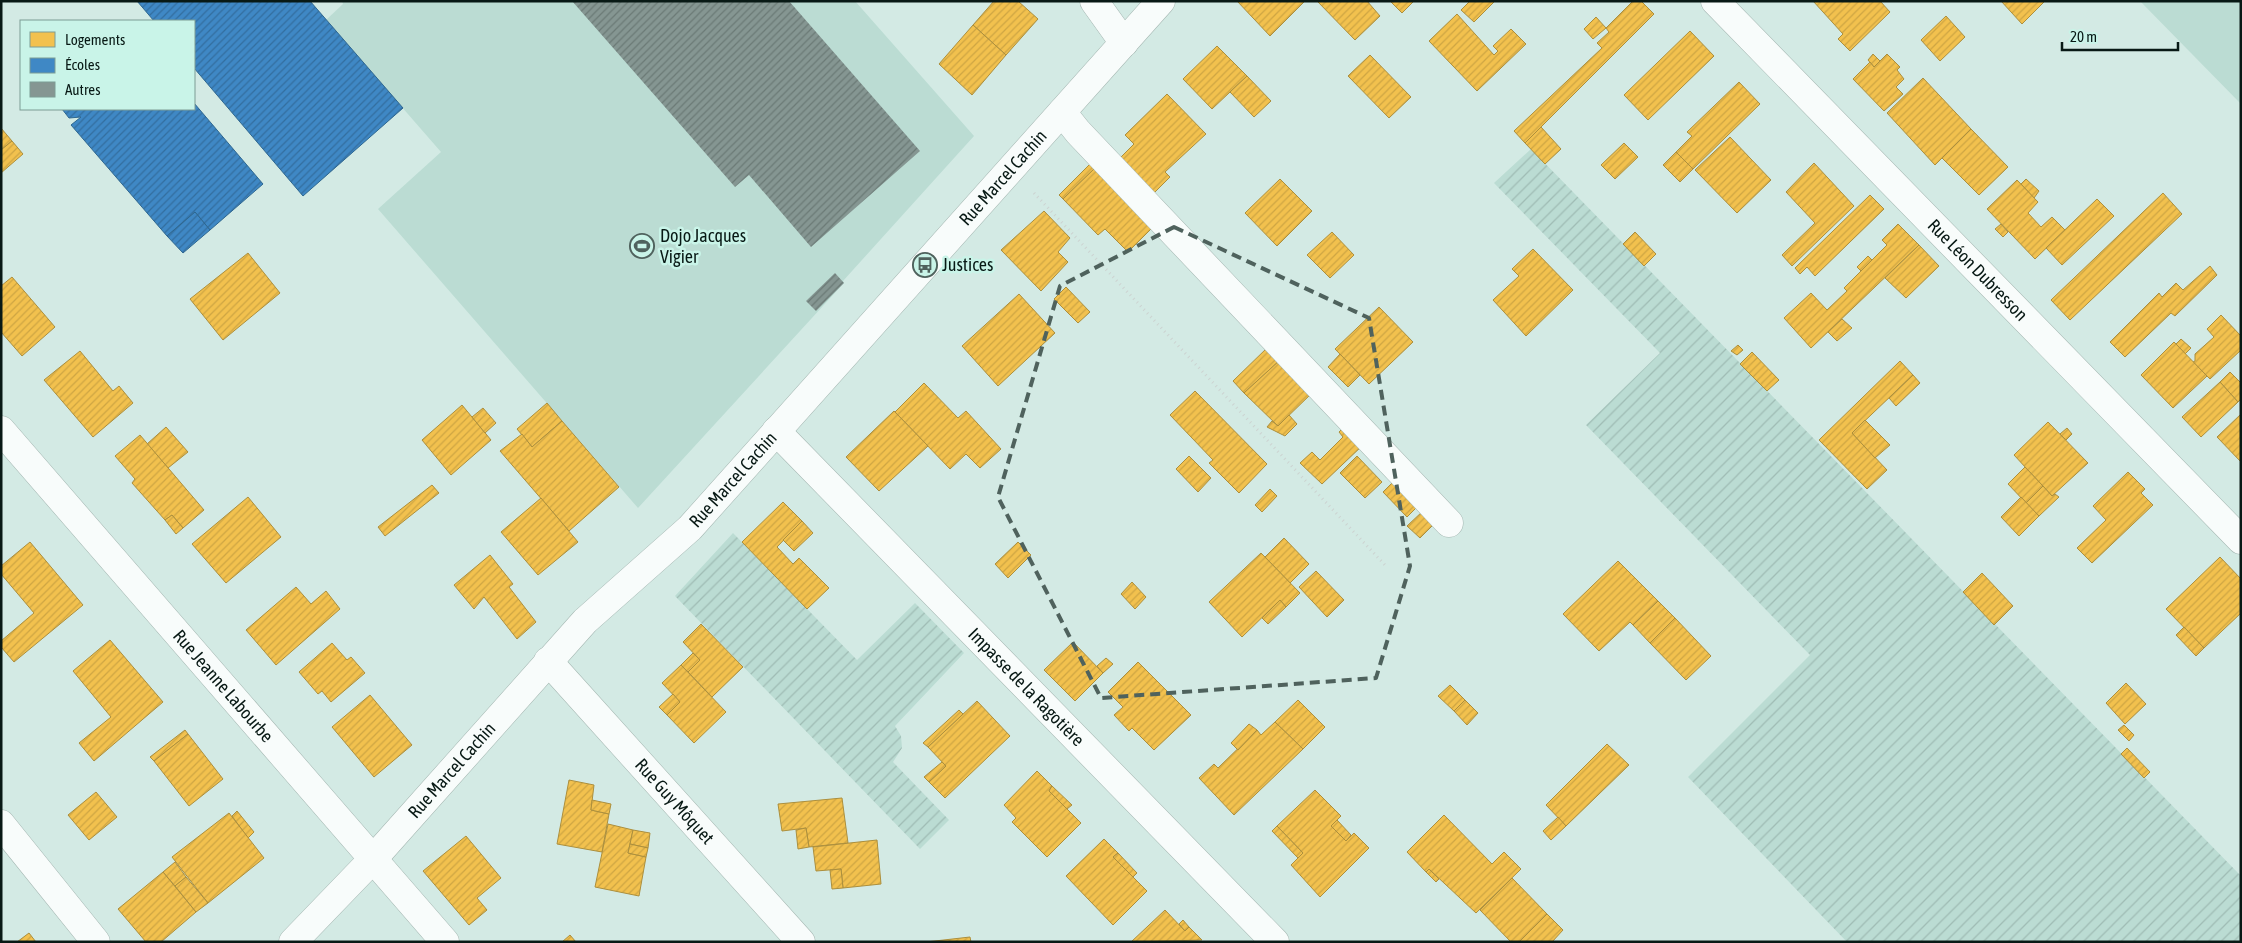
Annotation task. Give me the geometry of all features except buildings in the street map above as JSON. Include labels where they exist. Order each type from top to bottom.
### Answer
[{"type":"street","points":[[1094,1],[1124,43]]},
{"type":"street","name":"Rue Léon Dubresson","points":[[1715,1],[2241,540]]},
{"type":"street","name":"Rue Marcel Cachin","points":[[293,942],[373,859],[548,661],[586,621],[690,528],[1160,2]]},
{"type":"street","points":[[1062,112],[1078,132],[1449,522]]},
{"type":"street","name":"Rue Jeanne Labourbe","points":[[1,430],[445,942]]},
{"type":"street","name":"Impasse de la Ragotière","points":[[776,431],[1275,942]]},
{"type":"street","name":"Rue Guy Môquet","points":[[548,661],[801,942]]},
{"type":"street","points":[[1,824],[96,942]]},
{"type":"path","points":[[1011,169],[1385,565]]},
{"type":"highlighted area","points":[[1174,227],[1369,318],[1410,566],[1376,678],[1101,698],[998,497],[1060,286]]},
{"type":"green space","name":"Dojo Jacques Vigier","points":[[342,1],[855,1],[974,136],[843,281],[844,283],[638,508],[378,209],[441,152],[326,20],[343,4]]},
{"type":"green space","points":[[2140,1],[2241,1],[2241,104]]},
{"type":"green space","points":[[1531,149],[2241,876],[2241,942],[1847,942],[1688,777],[1810,655],[1586,425],[1660,353],[1494,183]]},
{"type":"green space","points":[[733,533],[857,660],[915,603],[964,653],[895,726],[901,736],[902,748],[893,762],[949,820],[920,849],[675,596]]},
{"type":"place","name":"Dojo Jacques Vigier","points":[[642,246]]},
{"type":"place","name":"Justices","points":[[925,265]]}]
